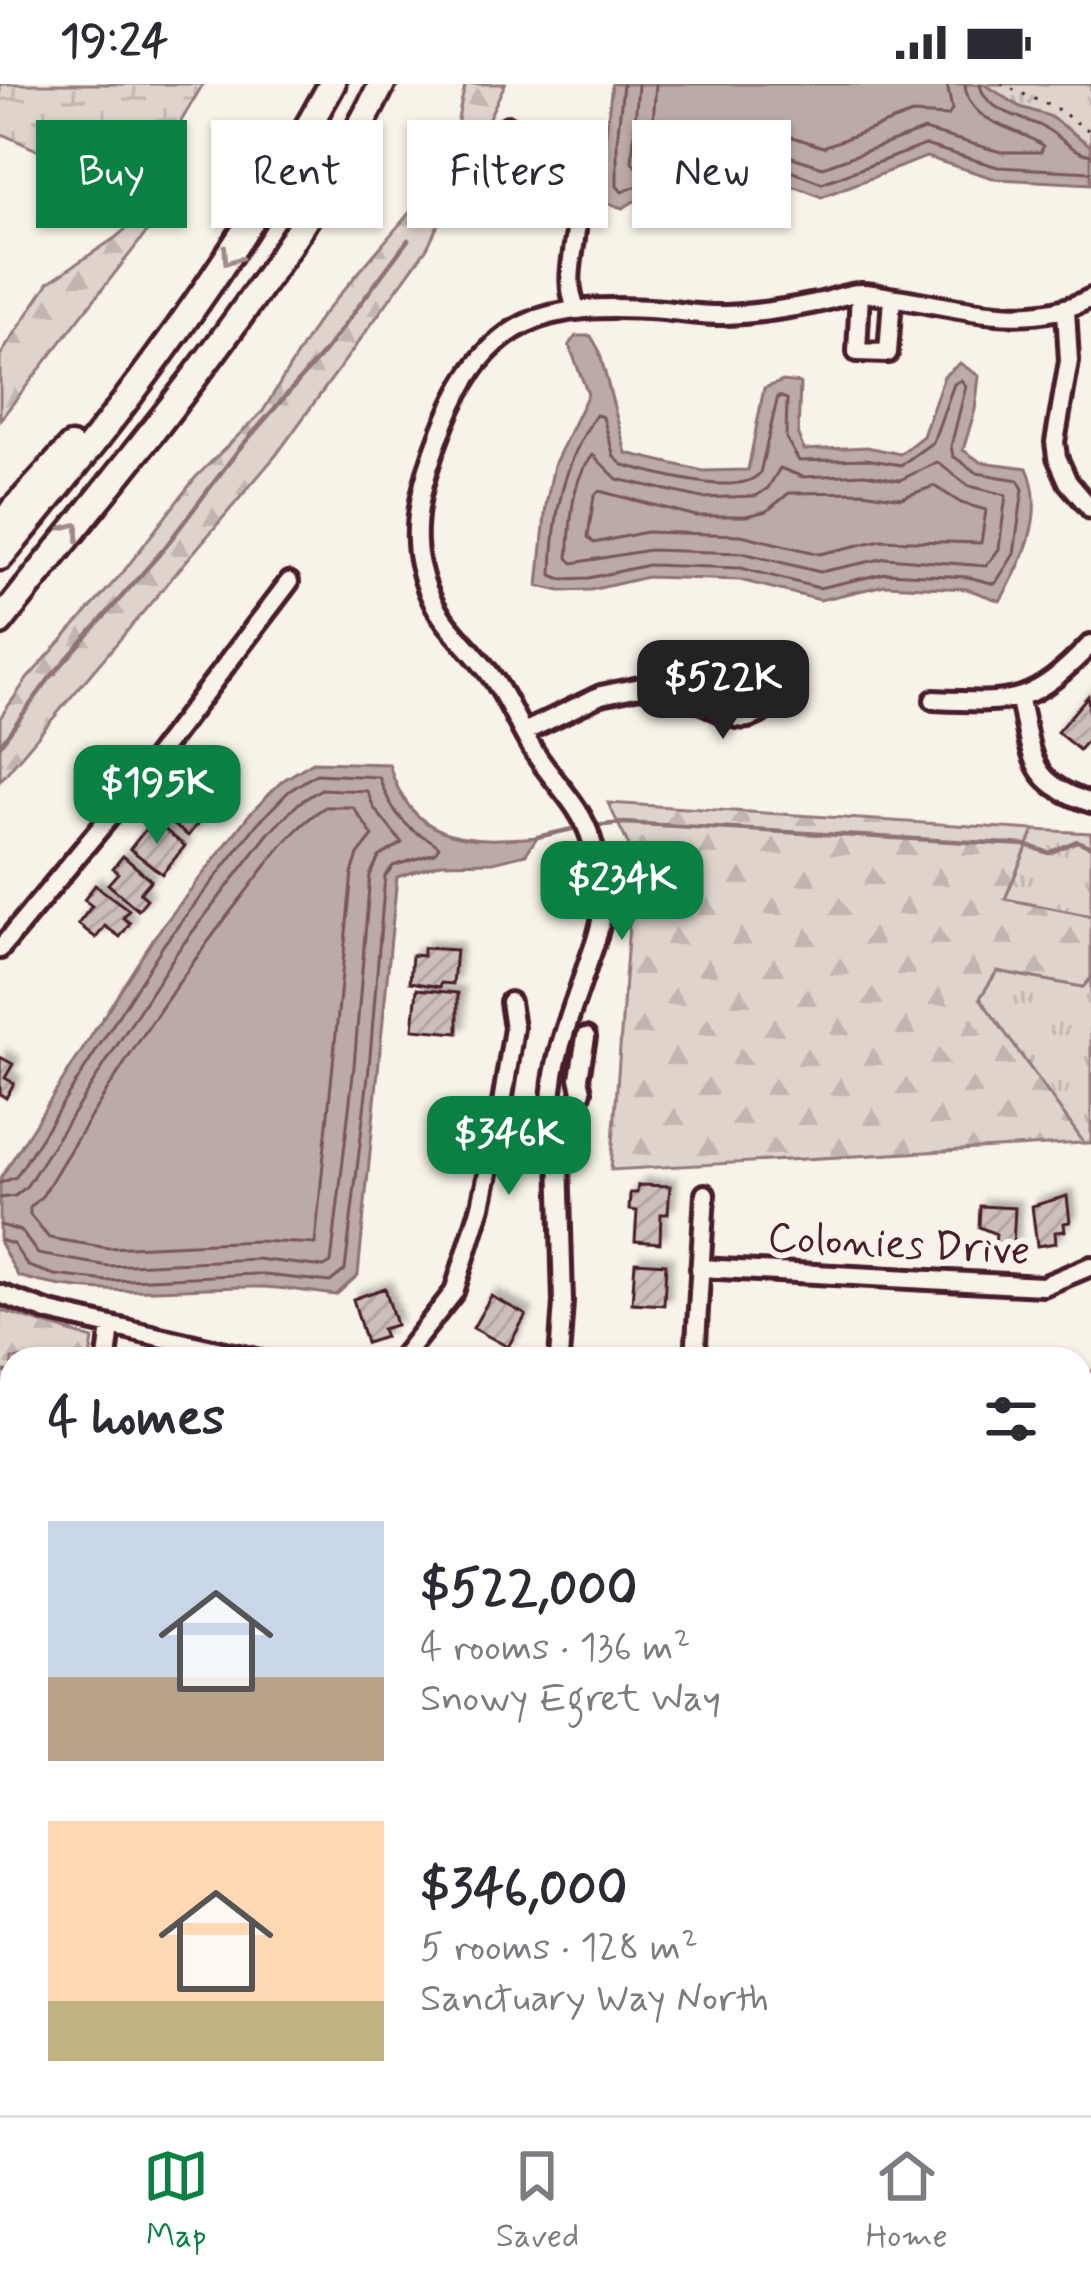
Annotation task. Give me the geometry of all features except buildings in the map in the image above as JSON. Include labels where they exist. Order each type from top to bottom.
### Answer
[{"type":"highway","points":[[0,557],[56,491],[228,262],[332,84]]},
{"type":"highway","points":[[0,622],[282,256],[382,84]]},
{"type":"highway","points":[[0,525],[178,329]]},
{"type":"street","points":[[576,308],[569,292],[577,228]]},
{"type":"street","points":[[860,293],[857,352],[888,353],[892,298]]},
{"type":"street","points":[[560,1347],[559,1156],[552,1136],[555,1065],[598,933],[603,904],[600,872],[576,806],[537,757],[490,675],[439,618],[426,590],[418,558],[420,494],[449,410],[494,345],[519,324],[576,308],[725,315],[815,304],[860,293],[1008,318],[1066,310],[1091,298]]},
{"type":"street","points":[[1066,310],[1070,361],[1055,442],[1068,482],[1091,509]]},
{"type":"street","points":[[0,949],[82,853],[289,583]]},
{"type":"street","points":[[934,700],[1020,700],[1054,682],[1091,644]]},
{"type":"street","points":[[524,732],[601,695],[640,687],[706,705]]},
{"type":"street","points":[[1020,700],[1033,758],[1046,783],[1091,803]]},
{"type":"street","points":[[410,1347],[454,1292],[474,1227],[499,1123],[514,1028],[510,1002]]},
{"type":"street","points":[[559,1156],[581,1092],[586,1037],[574,1006]]},
{"type":"street","points":[[696,1347],[705,1194]]},
{"type":"street","name":"Colonies Drive","points":[[700,1268],[1043,1286],[1091,1266]]},
{"type":"street","points":[[0,1294],[50,1312],[203,1347]]},
{"type":"street","points":[[108,1347],[111,1326]]},
{"type":"path","points":[[1001,84],[1057,109],[1091,132]]},
{"type":"green space","points":[[0,84],[203,84],[182,120],[36,120],[36,150],[0,133]]},
{"type":"green space","points":[[466,84],[505,84],[488,120],[457,120]]},
{"type":"green space","points":[[984,84],[1091,84],[1091,146],[1049,116],[1020,107]]},
{"type":"green space","points":[[407,216],[407,228],[437,228],[427,248],[277,454],[0,781],[0,718],[27,679],[124,571],[195,478],[263,411],[319,319]]},
{"type":"green space","points":[[127,228],[150,228],[0,420],[0,356],[49,282]]},
{"type":"green space","points":[[608,803],[1034,830],[1005,899],[1091,916],[1091,978],[1083,987],[997,971],[980,998],[1084,1143],[611,1170],[634,856]]},
{"type":"green space","points":[[1034,830],[1091,833],[1091,916],[1005,899]]},
{"type":"green space","points":[[997,971],[1082,987],[1091,978],[1091,1143],[1084,1143],[980,998]]},
{"type":"green space","points":[[0,1310],[93,1339],[92,1347],[0,1347]]},
{"type":"water","points":[[612,84],[984,84],[1020,107],[1049,116],[1091,146],[1091,184],[996,179],[926,157],[821,197],[791,187],[791,120],[632,120],[632,203],[623,208],[608,204]]},
{"type":"water","points":[[576,336],[591,336],[599,350],[626,453],[703,471],[748,470],[764,388],[783,381],[800,383],[798,435],[804,450],[867,447],[900,454],[923,436],[944,376],[960,363],[979,376],[963,450],[981,462],[1027,468],[1033,485],[1030,537],[1000,601],[967,589],[885,585],[820,600],[740,580],[647,577],[591,590],[538,586],[554,465],[588,394],[569,345]]},
{"type":"water","points":[[313,762],[389,764],[411,809],[445,832],[487,839],[537,837],[526,854],[493,862],[442,863],[397,877],[358,1275],[336,1295],[262,1287],[105,1290],[18,1276],[0,1243],[0,1179],[155,936],[248,816],[282,781]]},
{"type":"waterway","points":[[0,745],[49,679],[163,550],[239,449],[325,351],[408,240]]},
{"type":"waterway","points":[[593,826],[623,823],[1026,845],[1049,853],[1077,841],[1091,847]]},
{"type":"waterway","points":[[537,837],[581,827]]}]
